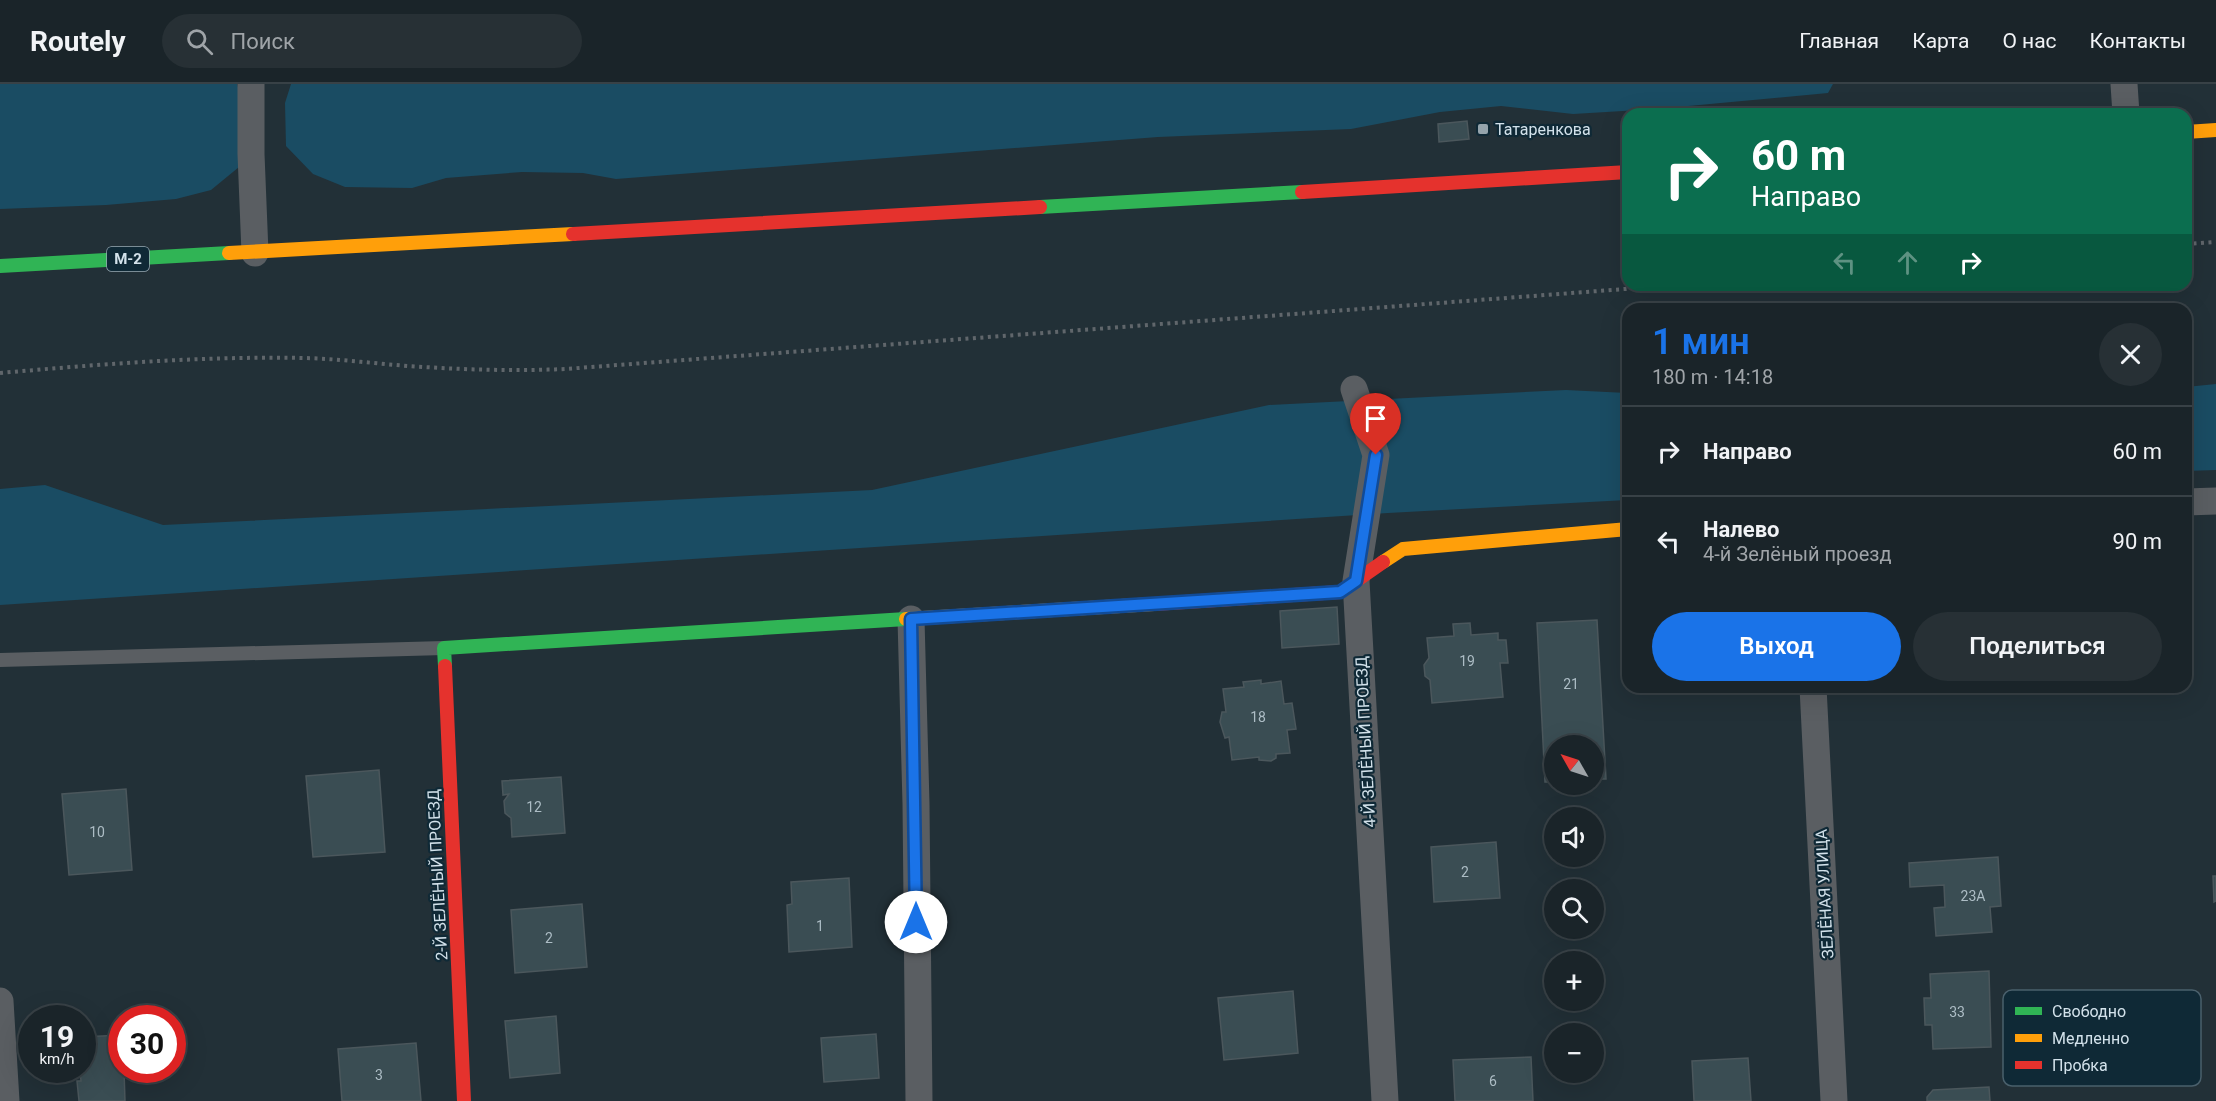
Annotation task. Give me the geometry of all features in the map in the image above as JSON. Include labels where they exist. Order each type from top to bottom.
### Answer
[{"type":"main road","points":[[2192,132],[2216,130]]},
{"type":"main road","points":[[255,253],[1491,182],[1622,172]]},
{"type":"main road","name":"М-2","points":[[0,266],[255,253]]},
{"type":"main road","points":[[444,648],[1340,592],[1403,549],[1622,530]]},
{"type":"main road","name":"2-Й ЗЕЛЁНЫЙ ПРОЕЗД","points":[[444,648],[464,1101]]},
{"type":"street","points":[[250,84],[255,253]]},
{"type":"street","points":[[2124,84],[2126,108]]},
{"type":"street","name":"4-Й ЗЕЛЁНЫЙ ПРОЕЗД","points":[[1354,389],[1376,455],[1356,581],[1385,1101]]},
{"type":"street","points":[[2192,502],[2216,501]]},
{"type":"street","points":[[911,619],[919,1101]]},
{"type":"street","name":"ЗЕЛЁНАЯ УЛИЦА","points":[[1813,693],[1834,1101]]},
{"type":"street","points":[[0,1001],[6,1101]]},
{"type":"lane","points":[[0,660],[444,648]]},
{"type":"path","points":[[2192,244],[2216,242]]},
{"type":"path","points":[[0,373],[110,364],[236,358],[308,358],[426,368],[565,369],[1622,289]]},
{"type":"shaded area","points":[[0,84],[237,84],[244,108],[239,167],[211,190],[176,199],[106,205],[0,209]]},
{"type":"shaded area","points":[[291,84],[1833,84],[1828,93],[1667,108],[1622,108],[1622,111],[1573,114],[1501,106],[1440,112],[1351,129],[1158,137],[616,179],[583,173],[522,172],[446,178],[412,188],[345,187],[313,174],[286,146],[285,103]]},
{"type":"shaded area","points":[[2216,384],[2216,470],[2192,471],[2192,386]]},
{"type":"shaded area","points":[[1566,390],[1622,393],[1622,500],[1388,513],[0,605],[0,489],[45,485],[163,525],[872,490],[1269,405]]},
{"type":"building","points":[[1467,121],[1469,139],[1439,142],[1438,124]]},
{"type":"building","points":[[1337,607],[1339,644],[1282,648],[1280,611]]},
{"type":"building","points":[[1597,620],[1604,735],[1544,735],[1544,762],[1537,623]]},
{"type":"building","points":[[1470,623],[1471,635],[1498,633],[1498,640],[1506,640],[1508,663],[1500,663],[1503,697],[1432,703],[1430,680],[1425,676],[1424,665],[1429,658],[1427,638],[1454,636],[1453,624]]},
{"type":"building","points":[[1261,680],[1261,684],[1281,681],[1284,704],[1292,703],[1296,729],[1287,730],[1290,753],[1276,754],[1276,758],[1271,761],[1259,760],[1259,757],[1232,760],[1229,737],[1225,738],[1220,722],[1222,712],[1226,712],[1223,689],[1244,687],[1243,682]]},
{"type":"building","points":[[1604,744],[1606,779],[1604,779]]},
{"type":"building","points":[[379,770],[385,852],[313,857],[306,776]]},
{"type":"building","points":[[561,777],[565,833],[512,837],[511,818],[505,813],[504,801],[509,794],[503,795],[502,781]]},
{"type":"building","points":[[126,789],[132,870],[69,875],[62,794]]},
{"type":"building","points":[[1496,842],[1500,898],[1434,902],[1431,847]]},
{"type":"building","points":[[1998,857],[2001,906],[1990,907],[1992,932],[1936,936],[1934,908],[1945,907],[1944,885],[1910,887],[1909,863]]},
{"type":"building","points":[[2213,876],[2216,876],[2216,901],[2214,902]]},
{"type":"building","points":[[849,878],[852,947],[789,952],[787,905],[792,904],[791,882]]},
{"type":"building","points":[[582,904],[587,967],[515,973],[511,910]]},
{"type":"building","points":[[1989,971],[1991,1047],[1933,1049],[1932,1025],[1925,1025],[1924,998],[1931,998],[1930,974]]},
{"type":"building","points":[[1293,991],[1298,1053],[1224,1060],[1218,998]]},
{"type":"building","points":[[556,1016],[560,1073],[510,1078],[505,1021]]},
{"type":"building","points":[[876,1034],[879,1078],[824,1082],[821,1038]]},
{"type":"building","points":[[96,1036],[108,1036],[108,1083],[124,1083],[125,1101],[79,1101],[77,1083],[96,1083]]},
{"type":"building","points":[[416,1043],[421,1101],[342,1101],[338,1049]]},
{"type":"building","points":[[1531,1057],[1533,1101],[1455,1101],[1453,1060]]},
{"type":"building","points":[[1748,1058],[1751,1101],[1694,1101],[1692,1061]]},
{"type":"building","points":[[1989,1087],[1990,1101],[1927,1101],[1927,1097],[1933,1090]]},
{"type":"traffic: fast","points":[[1040,207],[1302,192]]},
{"type":"traffic: fast","points":[[0,266],[229,253]]},
{"type":"traffic: fast","points":[[445,666],[444,648],[906,619]]},
{"type":"traffic: slow","points":[[2192,132],[2216,130]]},
{"type":"traffic: slow","points":[[229,253],[573,234]]},
{"type":"traffic: slow","points":[[1383,562],[1403,549],[1622,530]]},
{"type":"traffic: slow","points":[[906,619],[1154,604]]},
{"type":"traffic: jam","points":[[1302,192],[1622,172]]},
{"type":"traffic: jam","points":[[573,234],[1040,207]]},
{"type":"traffic: jam","points":[[1154,604],[1340,592],[1383,562]]},
{"type":"traffic: jam","points":[[445,666],[464,1101]]},
{"type":"place","name":"Татаренкова","points":[[1483,129]]},
{"type":"route","points":[[916,922],[916,804],[911,619],[1340,592],[1356,581],[1376,455]]}]
